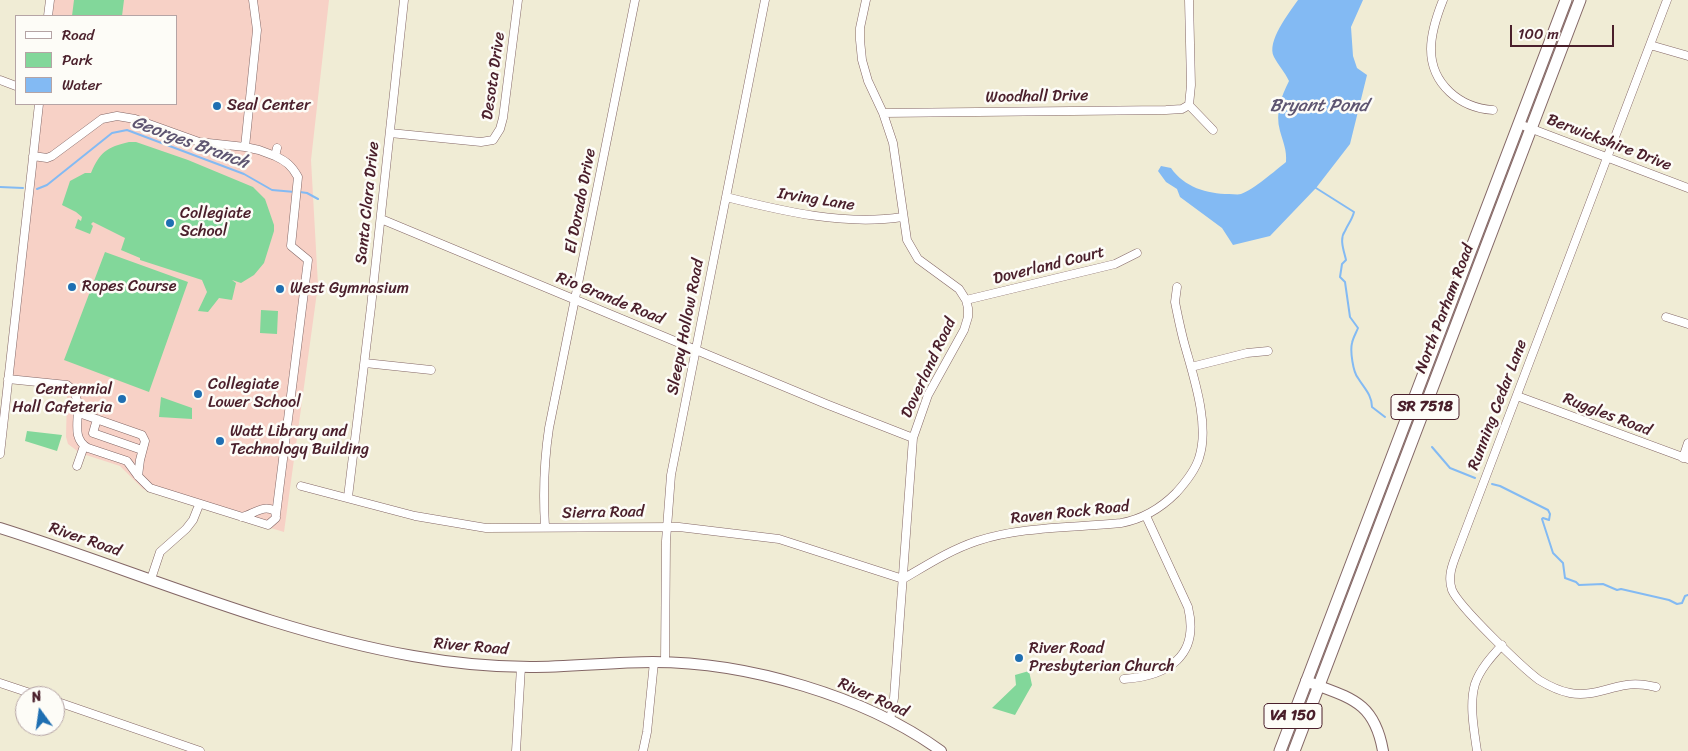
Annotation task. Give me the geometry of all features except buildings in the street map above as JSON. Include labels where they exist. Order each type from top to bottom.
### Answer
[{"type":"highway","name":"North Parham Road","points":[[1306,681],[1566,0]]},
{"type":"highway","name":"North Parham Road","points":[[1319,686],[1580,0]]},
{"type":"highway","name":"VA 150","points":[[1280,751],[1306,681]]},
{"type":"highway","name":"VA 150","points":[[1294,751],[1319,686]]},
{"type":"main road","name":"River Road","points":[[0,528],[267,620],[377,648],[445,662],[521,667],[654,662],[724,668],[798,685],[848,701],[890,720],[941,751]]},
{"type":"main road","points":[[1306,681],[1353,700],[1366,709],[1376,725],[1383,751]]},
{"type":"street","points":[[48,15],[50,0]]},
{"type":"street","points":[[245,147],[257,30],[253,0]]},
{"type":"street","name":"Santa Clara Drive","points":[[348,497],[365,363],[404,0]]},
{"type":"street","name":"Desota Drive","points":[[390,133],[481,142],[493,140],[500,130],[503,118],[518,0]]},
{"type":"street","name":"El Dorado Drive","points":[[545,527],[543,486],[545,451],[635,0]]},
{"type":"street","name":"Sleepy Hollow Road","points":[[666,663],[667,526],[671,475],[765,0]]},
{"type":"street","name":"Doverland Road","points":[[866,0],[860,40],[862,60],[868,81],[883,113],[892,143],[902,218],[907,240],[914,254],[954,285],[966,300],[968,317],[966,327],[928,396],[912,438],[894,698],[890,720]]},
{"type":"street","points":[[1189,0],[1191,85],[1189,105],[1213,130]]},
{"type":"street","points":[[1443,0],[1432,39],[1431,53],[1438,78],[1451,94],[1460,101],[1482,109],[1493,110]]},
{"type":"street","name":"Running Cedar Lane","points":[[1656,687],[1640,684],[1627,685],[1588,694],[1564,692],[1538,679],[1458,599],[1452,589],[1451,573],[1458,550],[1667,0]]},
{"type":"street","points":[[1650,46],[1688,56]]},
{"type":"street","points":[[0,80],[15,86]]},
{"type":"street","points":[[0,454],[39,105]]},
{"type":"street","name":"Woodhall Drive","points":[[883,113],[895,111],[1166,110],[1182,109],[1189,105]]},
{"type":"street","points":[[8,379],[67,385],[73,389],[79,413],[77,433],[84,446],[127,461],[150,488],[199,505],[268,525],[276,518],[308,260],[291,246],[298,177],[293,167],[276,152],[260,146],[245,147],[199,142],[135,119],[117,116],[102,120],[52,156],[47,158],[33,156]]},
{"type":"street","name":"Berwickshire Drive","points":[[1519,124],[1688,188]]},
{"type":"street","name":"Irving Lane","points":[[726,197],[846,220],[902,218]]},
{"type":"street","name":"Rio Grande Road","points":[[381,219],[912,438]]},
{"type":"street","name":"Doverland Court","points":[[966,300],[1123,262],[1136,253]]},
{"type":"street","name":"Raven Rock Road","points":[[903,579],[959,548],[989,538],[1027,531],[1121,523],[1146,516],[1162,505],[1183,485],[1200,458],[1203,427],[1175,302],[1177,287]]},
{"type":"street","points":[[1666,317],[1688,324]]},
{"type":"street","points":[[1191,367],[1247,353],[1268,351]]},
{"type":"street","points":[[365,363],[431,370]]},
{"type":"street","name":"Ruggles Road","points":[[1517,396],[1686,459]]},
{"type":"street","points":[[79,413],[142,435],[145,441],[138,476]]},
{"type":"street","points":[[97,419],[93,433],[142,450]]},
{"type":"street","points":[[1686,459],[1688,443]]},
{"type":"street","points":[[77,466],[84,446]]},
{"type":"street","name":"Sierra Road","points":[[300,486],[415,516],[503,529],[667,526],[780,539],[903,579]]},
{"type":"street","points":[[151,579],[160,552],[186,529],[193,520],[199,505]]},
{"type":"street","points":[[242,517],[253,514],[263,507],[268,507],[275,511],[276,518]]},
{"type":"street","points":[[1124,679],[1148,676],[1169,666],[1186,649],[1191,633],[1188,607],[1146,516]]},
{"type":"street","points":[[1477,751],[1473,701],[1475,685],[1490,659],[1502,645]]},
{"type":"street","points":[[643,751],[647,732],[654,662]]},
{"type":"street","points":[[516,751],[521,667]]},
{"type":"street","points":[[0,683],[15,688]]},
{"type":"street","points":[[65,705],[200,751]]},
{"type":"shaded area","name":"Collegiate School","points":[[51,0],[329,0],[311,160],[318,285],[284,532],[143,489],[120,466],[80,453],[68,444],[66,437],[67,395],[63,387],[8,382],[39,105],[178,105],[178,15],[49,15]]},
{"type":"green space","points":[[74,0],[124,0],[122,15],[72,15]]},
{"type":"green space","points":[[129,142],[136,142],[188,160],[253,187],[265,199],[274,225],[274,231],[264,263],[254,275],[241,283],[232,280],[236,283],[232,300],[219,298],[208,312],[198,311],[207,292],[202,280],[140,260],[140,258],[121,250],[125,238],[93,222],[90,234],[75,228],[78,219],[81,221],[82,217],[62,205],[70,181],[85,173],[91,173],[101,155],[110,148]]},
{"type":"green space","points":[[105,252],[188,282],[149,392],[64,360]]},
{"type":"green space","points":[[261,310],[278,311],[277,334],[260,333]]},
{"type":"green space","points":[[161,397],[192,408],[192,419],[159,417]]},
{"type":"green space","points":[[27,431],[62,435],[57,451],[25,441]]},
{"type":"green space","points":[[1029,671],[1032,685],[1015,715],[992,708],[1016,685],[1015,675]]},
{"type":"water","name":"Bryant Pond","points":[[1298,0],[1363,0],[1351,27],[1353,56],[1357,68],[1367,75],[1350,144],[1316,188],[1270,236],[1233,245],[1222,228],[1180,197],[1177,189],[1166,182],[1158,171],[1161,166],[1171,168],[1176,175],[1189,185],[1204,191],[1221,194],[1241,194],[1258,184],[1286,162],[1278,118],[1281,99],[1289,81],[1272,51],[1276,36],[1284,20]]},
{"type":"waterway","name":"Georges Branch","points":[[37,189],[47,185],[112,133],[127,130],[244,174],[272,190],[295,192]]},
{"type":"waterway","name":"Georges Branch","points":[[0,187],[23,188]]},
{"type":"waterway","points":[[1316,188],[1354,212],[1342,238],[1346,260],[1342,264],[1340,277],[1345,282],[1350,317],[1358,328],[1352,343],[1352,361],[1356,375],[1369,395],[1372,407],[1385,417]]},
{"type":"waterway","name":"Georges Branch","points":[[300,192],[307,193],[318,199]]},
{"type":"waterway","points":[[1432,447],[1450,468],[1475,478]]},
{"type":"waterway","points":[[1492,484],[1500,486],[1548,510],[1550,514],[1549,520],[1542,519],[1553,553],[1563,563],[1565,578],[1579,585],[1603,584],[1617,590],[1621,589],[1669,600],[1677,604],[1682,603],[1685,596],[1688,595]]},
{"type":"place","name":"Seal Center","points":[[217,106]]},
{"type":"place","name":"Collegiate School","points":[[170,223]]},
{"type":"place","name":"Ropes Course","points":[[72,287]]},
{"type":"place","name":"West Gymnasium","points":[[280,289]]},
{"type":"place","name":"Collegiate Lower School","points":[[198,394]]},
{"type":"place","name":"Centennial Hall Cafeteria","points":[[122,399]]},
{"type":"place","name":"Watt Library and Technology Building","points":[[220,441]]},
{"type":"place","name":"River Road Presbyterian Church","points":[[1019,658]]}]
